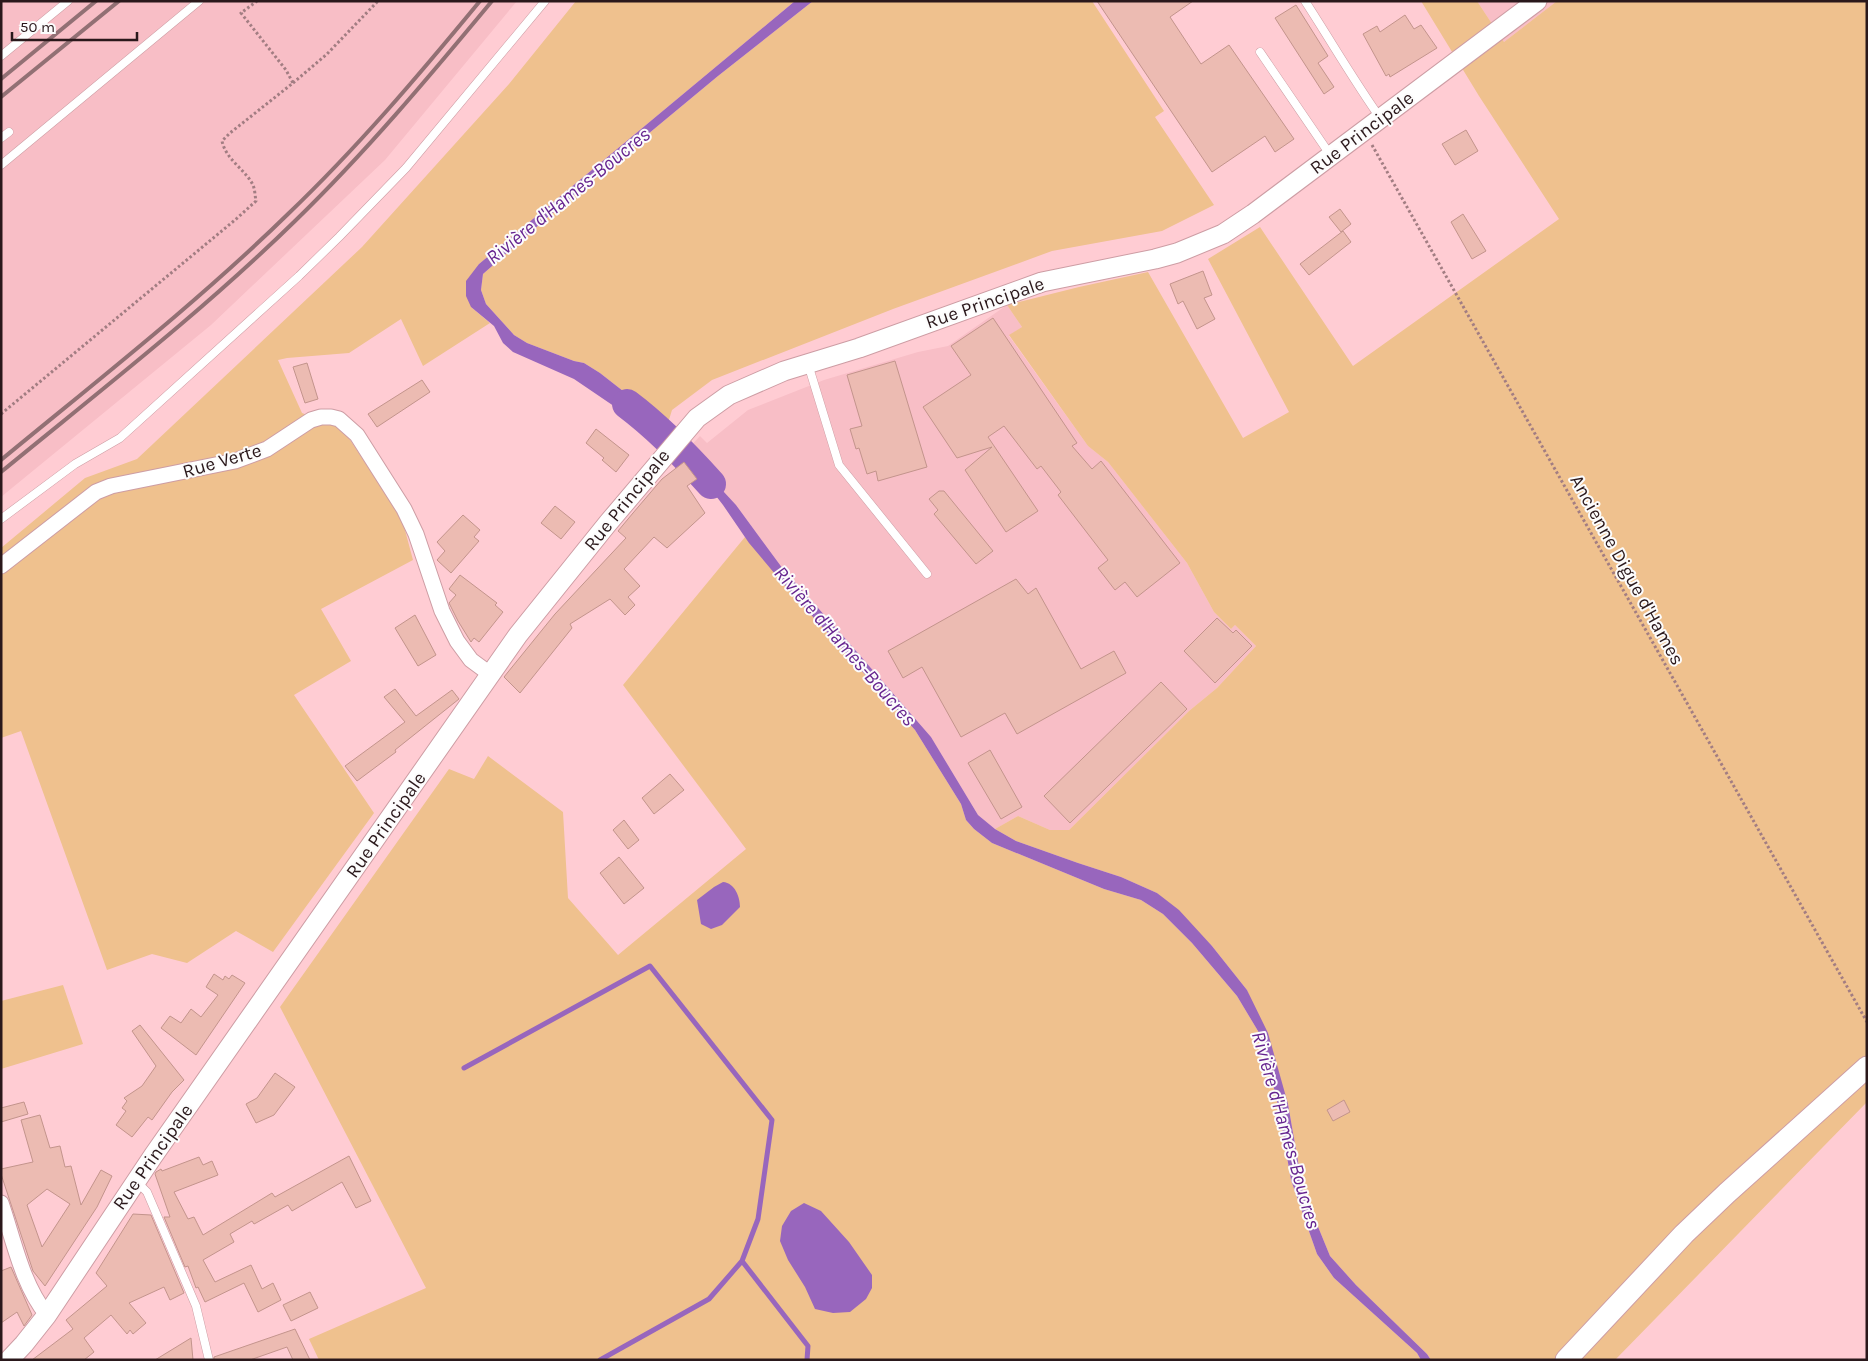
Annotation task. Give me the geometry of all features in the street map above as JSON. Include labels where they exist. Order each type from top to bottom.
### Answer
[{"type":"main road","points":[[1566,1360],[1684,1234],[1727,1192],[1867,1067]]},
{"type":"street","name":"Rue Principale","points":[[9,1360],[47,1315],[136,1180],[518,635],[664,455],[689,426],[708,409],[729,395],[768,377],[868,345],[1042,282],[1155,259],[1192,248],[1236,226],[1537,1]]},
{"type":"street","name":"Rue Verte","points":[[1,566],[96,492],[111,486],[214,466],[242,458],[267,449],[311,420],[331,416],[339,419],[356,435],[391,488],[416,534],[438,599],[457,641],[471,660],[490,674]]},
{"type":"street","points":[[1,1203],[27,1279],[38,1304],[47,1315]]},
{"type":"lane","points":[[1,56],[68,1]]},
{"type":"lane","points":[[1,165],[199,1]]},
{"type":"lane","points":[[1,519],[75,464],[120,438],[340,238],[406,168],[545,1]]},
{"type":"lane","points":[[1305,1],[1338,52],[1350,76],[1381,119]]},
{"type":"lane","points":[[1260,52],[1331,156]]},
{"type":"lane","points":[[1,138],[9,132]]},
{"type":"lane","points":[[808,364],[839,465],[927,574]]},
{"type":"lane","points":[[136,1180],[147,1192],[196,1306],[209,1360]]},
{"type":"path","points":[[257,1],[241,13],[279,61],[293,83]]},
{"type":"path","points":[[1,414],[256,201],[254,186],[224,149],[222,142],[230,133],[327,54],[378,1]]},
{"type":"path","name":"Ancienne Digue d'Hames","points":[[1364,131],[1867,1022]]},
{"type":"shaded area","points":[[1,1],[517,1],[385,160],[211,325],[1,497]]},
{"type":"shaded area","points":[[576,1],[795,1],[479,264],[471,307],[490,323],[423,366],[401,319],[349,353],[278,360],[302,413],[343,429],[402,519],[413,560],[321,609],[351,661],[294,695],[374,813],[273,952],[236,931],[187,963],[152,954],[107,970],[21,731],[1,738],[1,548],[85,478],[137,459],[362,247],[509,84]]},
{"type":"shaded area","points":[[813,1],[1092,1],[1164,111],[1155,117],[1214,205],[1162,231],[1052,251],[893,309],[712,380],[672,410],[668,423],[642,402],[584,363],[527,343],[514,335],[486,304],[481,290],[483,274],[548,217],[718,76]]},
{"type":"shaded area","points":[[1421,1],[1477,1],[1504,42],[1557,1],[1867,1],[1867,1102],[1615,1360],[1431,1360],[1356,1285],[1330,1256],[1303,1190],[1288,1104],[1247,990],[1212,946],[1157,893],[1121,877],[1016,841],[995,829],[1018,816],[1050,830],[1069,830],[1189,711],[1217,688],[1256,646],[1235,625],[1231,629],[1214,612],[1187,563],[1108,462],[1088,446],[1009,335],[1022,327],[1007,305],[1148,272],[1243,438],[1289,412],[1208,259],[1260,227],[1353,366],[1559,219],[1479,96]]},
{"type":"shaded area","points":[[1477,1],[1557,1],[1504,42]]},
{"type":"shaded area","points":[[1007,305],[1022,327],[1009,336],[1088,446],[1108,462],[1187,563],[1214,612],[1231,629],[1235,625],[1256,646],[1217,688],[1189,711],[1069,830],[1050,830],[1018,816],[995,829],[978,815],[931,737],[783,569],[736,505],[686,451],[700,436],[707,443],[748,410],[824,380],[918,352],[948,346]]},
{"type":"shaded area","points":[[745,537],[823,628],[915,730],[961,804],[966,820],[974,829],[992,843],[1104,889],[1141,900],[1163,914],[1192,943],[1237,996],[1261,1036],[1278,1105],[1291,1180],[1317,1254],[1334,1278],[1417,1353],[1421,1360],[319,1360],[309,1339],[426,1288],[280,1007],[449,769],[474,779],[488,756],[563,812],[568,898],[618,955],[746,849],[623,685]]},
{"type":"shaded area","points":[[63,985],[83,1044],[1,1069],[1,1001]]},
{"type":"water","points":[[795,1],[813,1],[718,76],[548,217],[483,274],[481,290],[486,304],[514,335],[527,343],[584,363],[642,402],[668,423],[655,434],[574,379],[513,352],[503,343],[494,326],[471,307],[466,296],[466,281],[479,264]]},
{"type":"water","points":[[686,451],[736,505],[783,569],[931,737],[978,815],[995,829],[1016,841],[1121,877],[1157,893],[1179,910],[1212,946],[1247,990],[1268,1033],[1288,1104],[1303,1190],[1330,1256],[1356,1285],[1431,1360],[1421,1360],[1417,1353],[1334,1278],[1317,1254],[1291,1180],[1278,1105],[1261,1036],[1237,996],[1192,943],[1163,914],[1141,900],[1104,889],[992,843],[974,829],[966,820],[961,804],[915,730],[786,587],[749,543],[699,474],[679,456]]},
{"type":"water","points":[[723,882],[734,888],[740,907],[722,925],[711,929],[701,924],[697,900]]},
{"type":"water","points":[[804,1203],[821,1211],[849,1242],[872,1275],[872,1288],[866,1299],[850,1312],[833,1313],[815,1309],[805,1287],[788,1260],[780,1241],[782,1226],[791,1211]]},
{"type":"building","points":[[1097,1],[1193,1],[1170,17],[1201,64],[1229,45],[1294,139],[1275,152],[1265,136],[1212,172]]},
{"type":"building","points":[[1296,5],[1328,56],[1318,63],[1334,87],[1324,94],[1275,18]]},
{"type":"building","points":[[1405,15],[1414,29],[1421,25],[1437,48],[1390,77],[1389,74],[1386,76],[1363,34],[1377,26],[1380,32]]},
{"type":"building","points":[[1466,130],[1478,151],[1455,165],[1442,144]]},
{"type":"building","points":[[1340,209],[1351,224],[1341,232],[1329,217]]},
{"type":"building","points":[[1463,214],[1486,251],[1472,259],[1451,222]]},
{"type":"building","points":[[1343,231],[1351,242],[1309,275],[1300,264]]},
{"type":"building","points":[[1203,271],[1212,295],[1204,298],[1215,319],[1197,329],[1183,301],[1178,304],[1170,284]]},
{"type":"building","points":[[993,318],[1077,443],[1072,446],[1092,469],[1101,461],[1180,563],[1137,597],[1125,582],[1115,590],[1098,568],[1108,560],[1058,495],[1061,492],[1041,466],[1037,469],[1004,426],[988,437],[1038,511],[1006,532],[965,470],[992,447],[957,458],[923,407],[971,375],[951,346]]},
{"type":"building","points":[[895,361],[927,467],[878,481],[876,471],[867,474],[859,448],[856,449],[850,429],[862,426],[847,375]]},
{"type":"building","points":[[307,363],[318,399],[305,403],[293,367]]},
{"type":"building","points":[[422,380],[430,392],[377,427],[368,414]]},
{"type":"building","points":[[596,429],[629,455],[616,472],[602,460],[604,458],[586,443]]},
{"type":"building","points":[[684,462],[697,479],[687,486],[705,513],[667,548],[654,537],[624,569],[640,586],[628,597],[635,605],[625,615],[610,599],[570,624],[572,628],[520,693],[504,677],[555,614],[626,538],[618,531],[633,513],[662,479]]},
{"type":"building","points":[[939,491],[944,491],[993,551],[976,564],[934,514],[938,510],[929,499]]},
{"type":"building","points":[[555,506],[575,522],[561,539],[541,523]]},
{"type":"building","points":[[463,515],[480,530],[474,537],[479,541],[451,573],[437,560],[445,551],[437,542]]},
{"type":"building","points":[[460,575],[497,603],[495,605],[503,612],[479,642],[474,638],[471,642],[449,603],[456,595],[449,589]]},
{"type":"building","points":[[1016,579],[1028,594],[1036,588],[1081,669],[1114,651],[1126,673],[1017,734],[1005,713],[961,737],[922,667],[903,678],[888,651]]},
{"type":"building","points":[[415,615],[436,655],[418,666],[395,628]]},
{"type":"building","points":[[1217,618],[1233,633],[1236,630],[1252,646],[1215,683],[1184,651]]},
{"type":"building","points":[[1161,682],[1187,709],[1070,823],[1044,796]]},
{"type":"building","points":[[395,689],[416,716],[452,690],[459,699],[395,750],[396,752],[357,781],[345,766],[405,722],[384,697]]},
{"type":"building","points":[[990,750],[1022,807],[1001,819],[968,763]]},
{"type":"building","points":[[670,774],[684,790],[654,814],[642,798]]},
{"type":"building","points":[[624,820],[639,840],[628,849],[613,830]]},
{"type":"building","points":[[619,857],[644,888],[624,904],[600,873]]},
{"type":"building","points":[[214,974],[223,980],[225,976],[229,979],[232,975],[245,983],[196,1055],[161,1028],[170,1016],[181,1023],[191,1009],[201,1017],[218,995],[206,987]]},
{"type":"building","points":[[140,1025],[184,1080],[172,1092],[152,1120],[148,1117],[132,1137],[116,1125],[126,1111],[122,1108],[127,1101],[124,1098],[142,1086],[156,1066],[132,1031]]},
{"type":"building","points":[[275,1073],[295,1087],[274,1115],[256,1123],[246,1104],[257,1098]]},
{"type":"building","points":[[1344,1100],[1350,1112],[1333,1121],[1327,1110]]},
{"type":"building","points":[[24,1102],[28,1114],[1,1122],[1,1108]]},
{"type":"building","points":[[40,1115],[50,1148],[60,1146],[65,1167],[71,1166],[81,1205],[101,1170],[112,1176],[97,1207],[45,1286],[33,1271],[1,1174],[1,1169],[33,1162],[21,1120]],"holes":[[[47,1189],[70,1204],[42,1247],[27,1205]]]},
{"type":"building","points":[[349,1156],[371,1201],[356,1208],[342,1182],[292,1211],[288,1205],[254,1224],[252,1221],[230,1234],[234,1242],[203,1260],[215,1282],[251,1265],[262,1289],[273,1283],[281,1300],[258,1312],[244,1283],[205,1302],[198,1287],[196,1288],[188,1266],[185,1267],[164,1217],[170,1217],[155,1174],[156,1172],[199,1157],[203,1165],[212,1161],[218,1175],[174,1192],[188,1219],[194,1217],[203,1235],[272,1193],[275,1197]]},
{"type":"building","points":[[133,1214],[151,1215],[184,1293],[170,1300],[164,1287],[129,1303],[146,1323],[133,1334],[130,1330],[127,1334],[111,1315],[84,1338],[94,1352],[84,1360],[32,1360],[73,1329],[66,1320],[107,1286],[96,1273]]},
{"type":"building","points":[[11,1267],[32,1315],[24,1326],[17,1312],[1,1323],[1,1271]]},
{"type":"building","points":[[310,1292],[318,1308],[291,1321],[283,1305]]},
{"type":"building","points":[[295,1329],[310,1360],[293,1360],[287,1347],[250,1360],[214,1360],[214,1357]]},
{"type":"building","points":[[191,1338],[193,1360],[155,1360]]},
{"type":"waterway","name":"Rivière d'Hames-Boucres","points":[[627,404],[671,442],[711,484]]},
{"type":"waterway","points":[[464,1068],[650,966],[772,1120],[758,1219],[742,1261],[808,1346],[807,1360]]},
{"type":"waterway","points":[[600,1360],[709,1299],[742,1261]]},
{"type":"railway","points":[[1,79],[96,1]]},
{"type":"railway","points":[[1,97],[119,1]]},
{"type":"railway","points":[[1,460],[111,370],[254,247],[339,163],[480,1]]},
{"type":"railway","points":[[1,472],[188,318],[295,221],[372,141],[492,1]]}]
